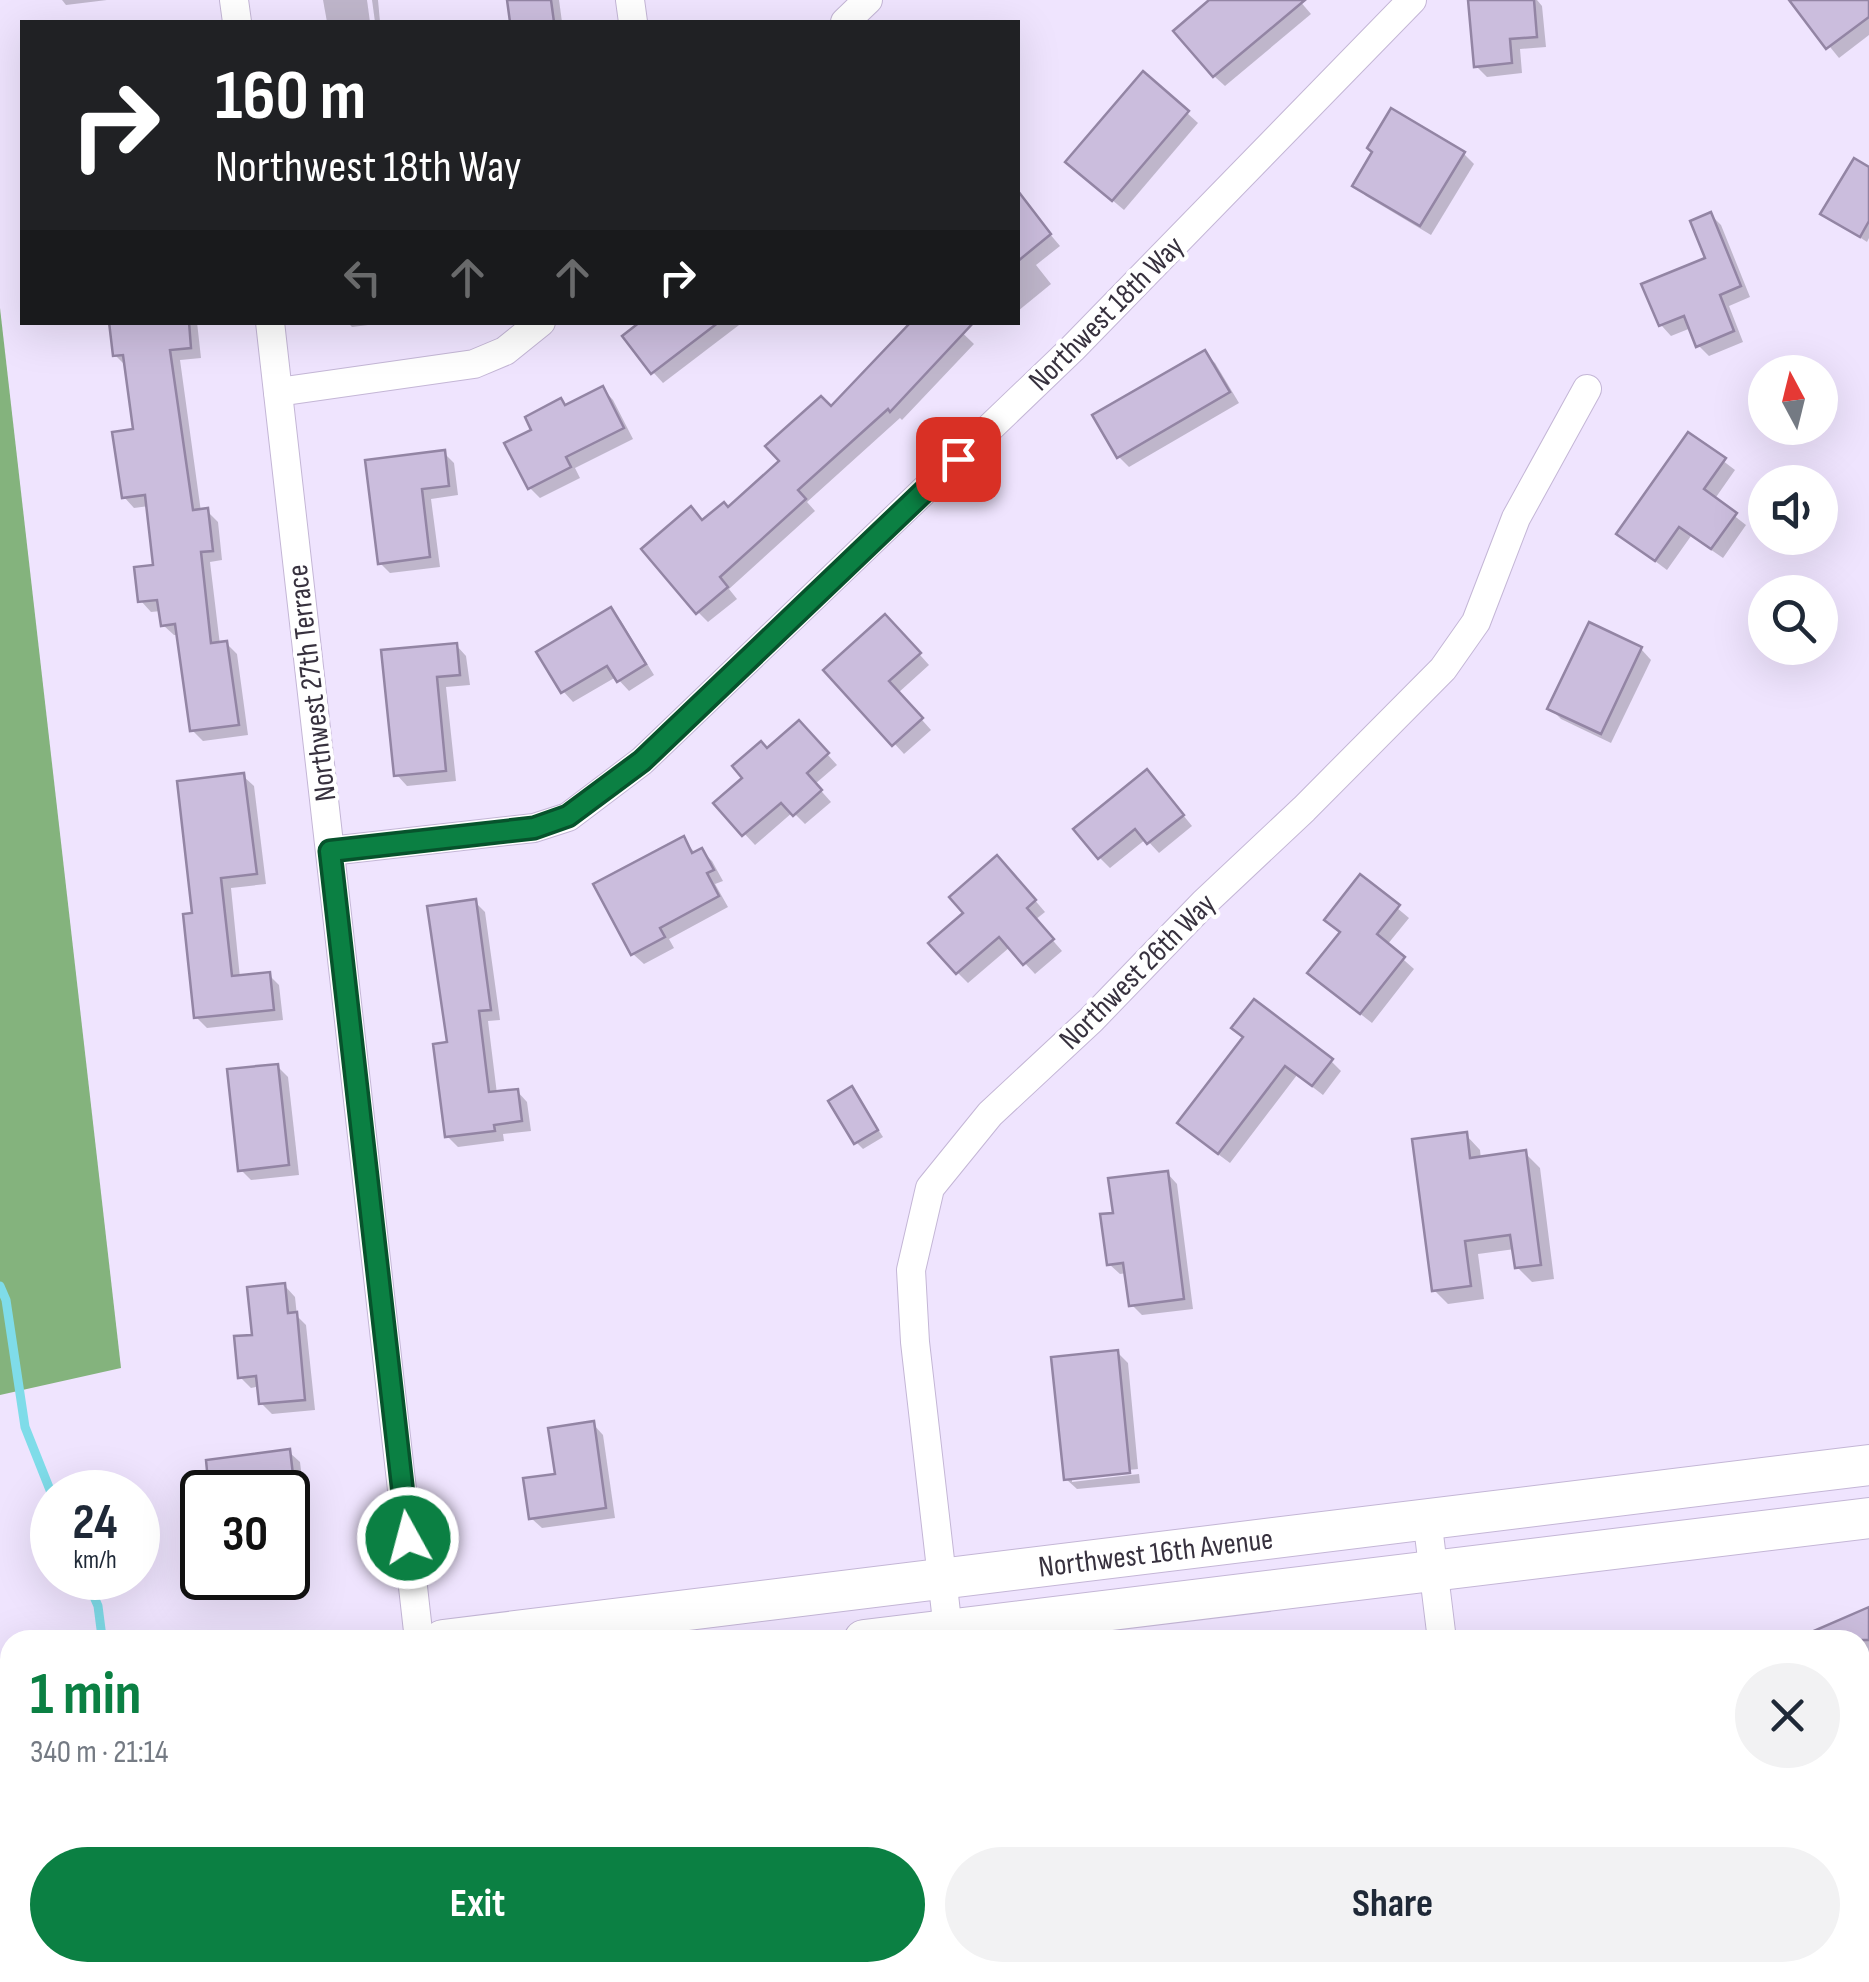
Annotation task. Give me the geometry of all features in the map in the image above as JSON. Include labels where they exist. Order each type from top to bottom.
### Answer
[{"type":"main road","name":"Northwest 16th Avenue","points":[[525,1630],[1869,1465]]},
{"type":"main road","name":"Northwest 16th Avenue","points":[[948,1630],[1869,1518]]},
{"type":"street","points":[[847,20],[868,0]]},
{"type":"street","name":"Northwest 18th Way","points":[[330,851],[534,828],[568,816],[642,761],[1072,349],[1412,0]]},
{"type":"street","name":"Northwest 27th Terrace","points":[[270,325],[418,1630]]},
{"type":"street","points":[[278,392],[474,364],[506,351],[537,325]]},
{"type":"street","name":"Northwest 26th Way","points":[[948,1630],[915,1342],[911,1270],[930,1188],[990,1114],[1091,1020],[1204,903],[1443,669],[1476,622],[1516,518],[1587,388]]},
{"type":"street","points":[[1427,1518],[1441,1630]]},
{"type":"green space","points":[[0,308],[121,1368],[0,1395]]},
{"type":"building","points":[[507,0],[551,0],[554,20],[510,20]]},
{"type":"building","points":[[1209,0],[1305,0],[1213,77],[1173,31]]},
{"type":"building","points":[[1468,0],[1534,0],[1537,37],[1510,39],[1512,63],[1474,67]]},
{"type":"building","points":[[1789,0],[1869,0],[1869,17],[1826,49]]},
{"type":"building","points":[[1143,71],[1189,111],[1112,201],[1065,162]]},
{"type":"building","points":[[1391,108],[1465,152],[1420,226],[1352,186],[1372,152],[1367,148]]},
{"type":"building","points":[[1854,158],[1869,167],[1869,221],[1860,237],[1820,214]]},
{"type":"building","points":[[1020,194],[1051,234],[1020,259]]},
{"type":"building","points":[[1711,212],[1741,286],[1720,295],[1734,331],[1696,347],[1684,316],[1659,326],[1641,284],[1705,258],[1690,221]]},
{"type":"building","points":[[109,325],[189,325],[191,348],[170,350],[193,510],[208,508],[213,551],[201,552],[211,643],[227,641],[239,725],[190,731],[175,624],[161,626],[157,600],[138,602],[134,567],[153,565],[145,495],[122,498],[112,432],[133,429],[123,355],[113,356]]},
{"type":"building","points":[[636,325],[715,325],[651,374],[622,336]]},
{"type":"building","points":[[908,325],[971,325],[890,412],[888,409],[798,490],[806,499],[720,577],[728,587],[696,614],[641,549],[691,506],[702,520],[724,502],[728,507],[779,461],[765,446],[821,396],[831,406]]},
{"type":"building","points":[[1205,350],[1230,392],[1117,458],[1092,415]]},
{"type":"building","points":[[603,386],[624,428],[566,457],[571,467],[528,489],[504,443],[531,430],[525,417],[561,398],[565,405]]},
{"type":"building","points":[[1688,432],[1726,458],[1704,489],[1737,513],[1711,549],[1679,527],[1655,561],[1616,534]]},
{"type":"building","points":[[445,450],[449,486],[422,489],[430,557],[378,564],[365,460]]},
{"type":"building","points":[[611,607],[646,664],[617,682],[607,666],[561,693],[536,652]]},
{"type":"building","points":[[885,614],[921,653],[889,681],[923,718],[892,746],[823,670]]},
{"type":"building","points":[[1589,622],[1642,647],[1601,734],[1547,709]]},
{"type":"building","points":[[457,643],[460,675],[437,677],[446,771],[394,776],[381,650]]},
{"type":"building","points":[[799,720],[829,753],[807,773],[822,790],[793,816],[781,803],[742,836],[713,803],[742,778],[732,766],[761,741],[767,748]]},
{"type":"building","points":[[1147,769],[1184,815],[1147,844],[1135,829],[1098,859],[1073,829]]},
{"type":"building","points":[[244,773],[257,874],[221,878],[232,976],[270,972],[274,1010],[194,1018],[183,914],[192,913],[177,781]]},
{"type":"building","points":[[684,836],[692,853],[702,848],[714,870],[707,873],[719,896],[660,928],[665,937],[631,955],[593,884]]},
{"type":"building","points":[[997,855],[1036,900],[1027,908],[1054,939],[1023,965],[999,937],[956,974],[928,943],[963,913],[949,897]]},
{"type":"building","points":[[1360,874],[1400,905],[1377,934],[1405,957],[1360,1014],[1307,973],[1340,932],[1324,920]]},
{"type":"building","points":[[476,899],[491,1010],[479,1011],[489,1092],[518,1089],[522,1121],[494,1125],[495,1131],[445,1137],[433,1044],[447,1042],[427,906]]},
{"type":"building","points":[[1254,999],[1333,1059],[1312,1086],[1285,1066],[1218,1154],[1177,1123],[1243,1037],[1231,1028]]},
{"type":"building","points":[[278,1064],[289,1165],[238,1171],[227,1069]]},
{"type":"building","points":[[852,1086],[878,1130],[854,1144],[828,1101]]},
{"type":"building","points":[[1467,1132],[1470,1158],[1526,1150],[1541,1265],[1515,1268],[1510,1235],[1465,1241],[1471,1286],[1432,1291],[1412,1139]]},
{"type":"building","points":[[1168,1171],[1184,1299],[1129,1306],[1123,1263],[1107,1265],[1100,1214],[1113,1213],[1108,1178]]},
{"type":"building","points":[[285,1283],[288,1313],[297,1312],[305,1400],[259,1404],[256,1376],[238,1378],[234,1336],[252,1335],[247,1287]]},
{"type":"building","points":[[1118,1350],[1130,1473],[1064,1480],[1051,1357]]},
{"type":"building","points":[[594,1421],[606,1508],[529,1519],[523,1478],[555,1474],[548,1428]]},
{"type":"building","points":[[290,1449],[292,1470],[207,1470],[206,1460]]},
{"type":"building","points":[[1869,1607],[1869,1630],[1816,1630]]},
{"type":"waterway","points":[[0,1286],[6,1300],[25,1427],[42,1470]]},
{"type":"waterway","points":[[95,1600],[101,1630]]},
{"type":"route","points":[[408,1538],[330,851],[534,828],[568,816],[642,761],[958,459]]}]
